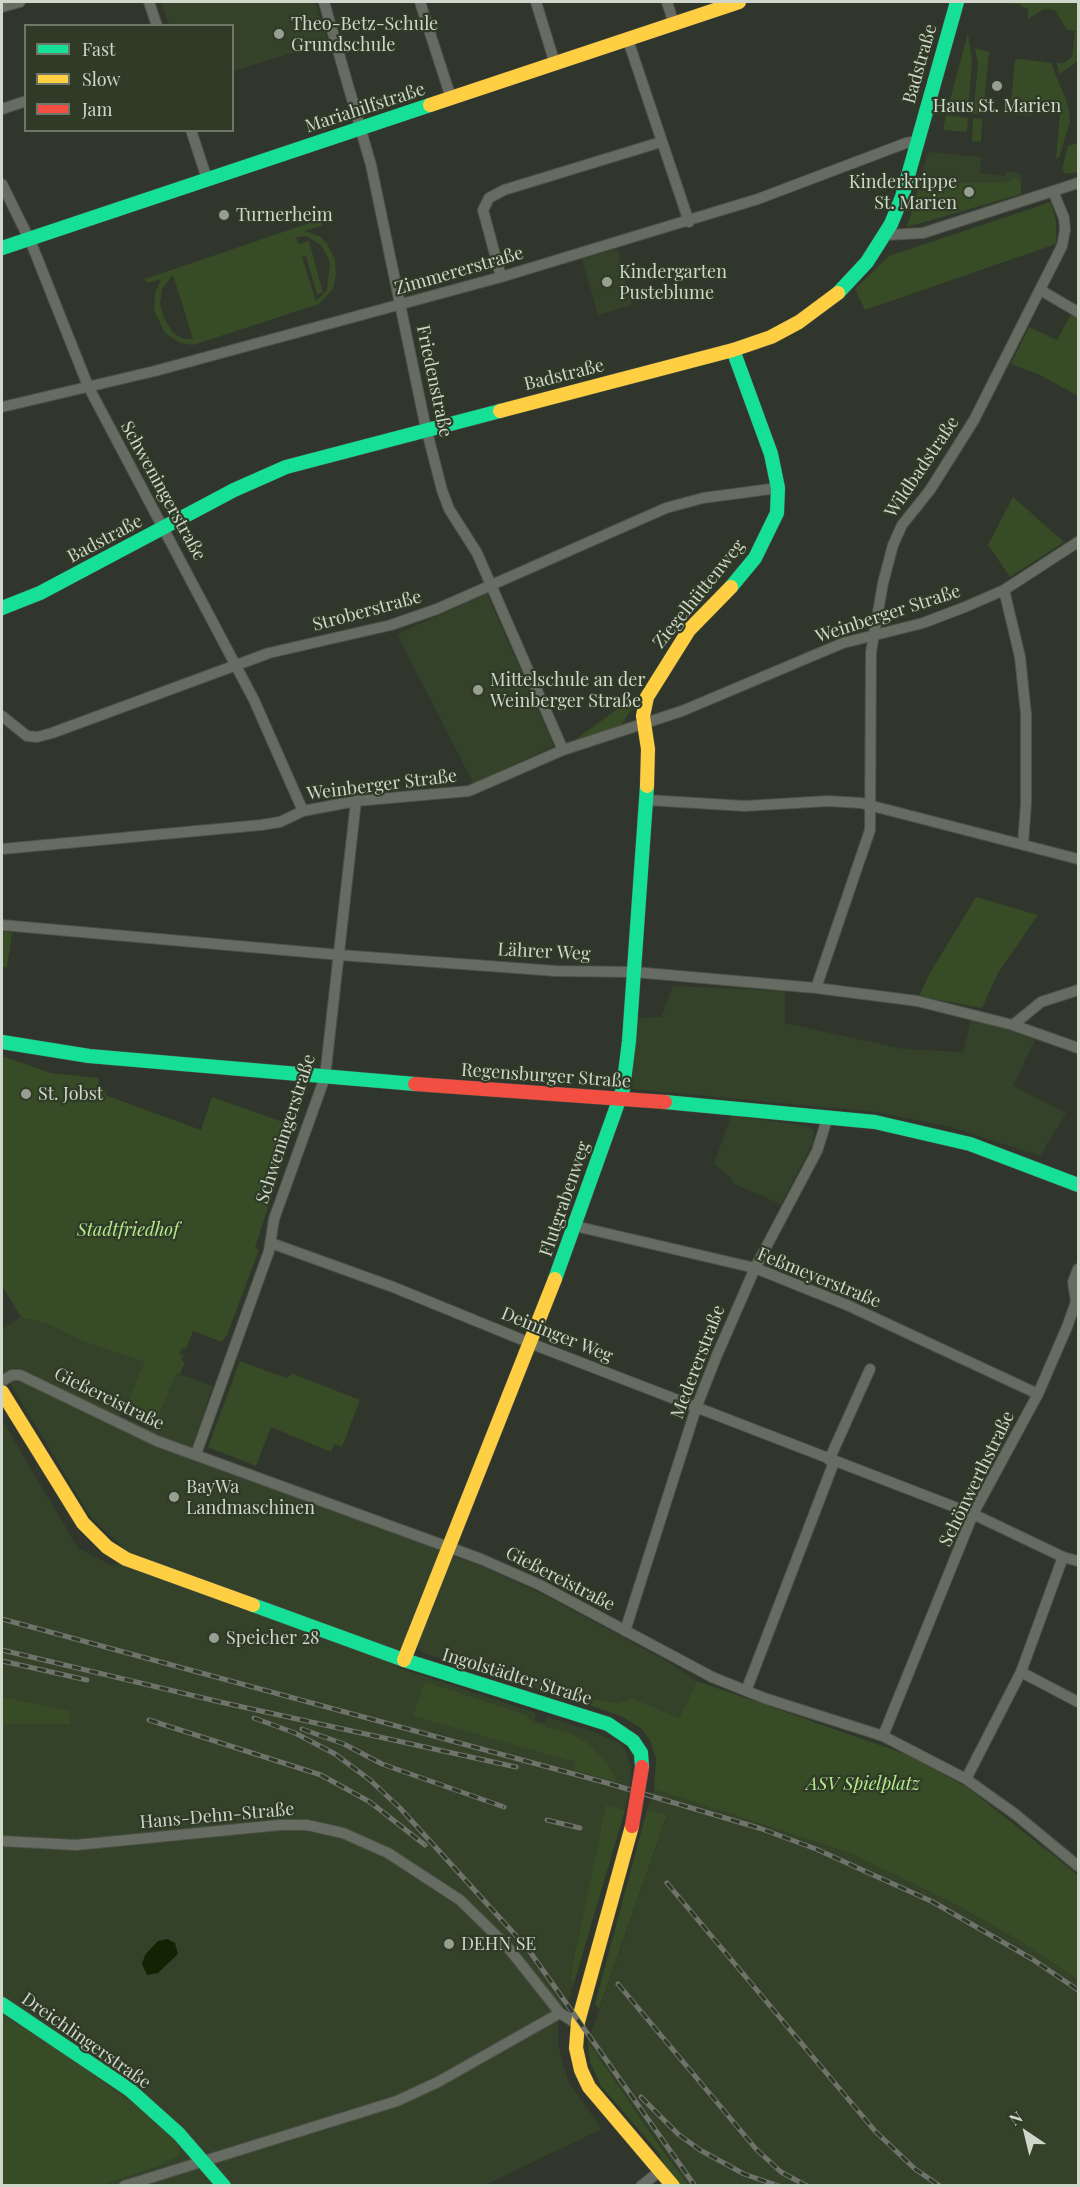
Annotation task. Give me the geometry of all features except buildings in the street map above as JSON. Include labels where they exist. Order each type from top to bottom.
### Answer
[{"type":"street","points":[[2,7],[20,2]]},
{"type":"street","points":[[149,2],[156,24]]},
{"type":"street","name":"Friedenstraße","points":[[324,2],[362,129],[426,428],[449,509],[477,553],[563,750]]},
{"type":"street","points":[[420,2],[451,98]]},
{"type":"street","points":[[536,2],[555,64]]},
{"type":"street","points":[[667,2],[674,24]]},
{"type":"street","name":"Mariahilfstraße","points":[[2,248],[739,2]]},
{"type":"street","name":"Badstraße","points":[[2,608],[40,593],[277,470],[426,428],[733,350],[780,332],[828,302],[860,271],[886,235],[902,197],[957,2]]},
{"type":"street","points":[[628,40],[688,222]]},
{"type":"street","points":[[2,108],[24,102]]},
{"type":"street","points":[[192,132],[207,179]]},
{"type":"street","name":"Zimmererstraße","points":[[2,407],[155,371],[501,277],[688,222],[758,199],[906,142],[918,141]]},
{"type":"street","points":[[501,277],[483,210],[489,198],[504,190],[661,142]]},
{"type":"street","points":[[886,235],[923,233],[1078,183]]},
{"type":"street","name":"Schweningerstraße","points":[[2,184],[29,239],[88,386],[272,737],[303,811]]},
{"type":"street","name":"Wildbadstraße","points":[[816,988],[870,830],[873,633],[897,534],[930,490],[960,443],[1042,291],[1065,237],[1064,218],[1053,191]]},
{"type":"street","points":[[1042,291],[1078,312]]},
{"type":"street","name":"Ziegelhüttenweg","points":[[644,723],[647,697],[679,643],[738,580],[755,558],[777,513],[778,488],[771,454],[733,350]]},
{"type":"street","name":"Stroberstraße","points":[[2,716],[27,736],[37,737],[269,653],[391,625],[666,508],[704,498],[778,488]]},
{"type":"street","name":"Weinberger Straße","points":[[2,849],[261,825],[280,822],[303,811],[356,801],[469,791],[563,750],[682,711],[843,643],[873,633],[922,623],[1004,590],[1078,542]]},
{"type":"street","points":[[1004,590],[1020,657],[1026,714],[1026,804],[1023,844]]},
{"type":"street","name":"Flutgrabenweg","points":[[404,1660],[529,1343],[547,1303],[619,1100],[627,1065],[647,800],[648,749],[644,723]]},
{"type":"street","points":[[647,800],[736,805],[828,801],[871,805],[1078,859]]},
{"type":"street","name":"Schweningerstraße","points":[[196,1454],[271,1243],[274,1219],[324,1077],[340,955],[356,801]]},
{"type":"street","name":"Lährer Weg","points":[[2,925],[340,955],[556,971],[634,972],[816,988],[917,1001],[1013,1025],[1078,1048]]},
{"type":"street","points":[[1013,1025],[1041,1002],[1078,990]]},
{"type":"street","name":"Regensburger Straße","points":[[2,1042],[89,1056],[324,1077],[828,1116],[891,1125],[946,1137],[1026,1163],[1078,1185]]},
{"type":"street","name":"Medererstraße","points":[[625,1631],[696,1408],[755,1268],[817,1151],[828,1116]]},
{"type":"street","name":"Feßmeyerstraße","points":[[575,1226],[755,1268],[847,1305],[1038,1394]]},
{"type":"street","name":"Deininger Weg","points":[[271,1243],[393,1287],[529,1343],[973,1514],[1063,1557],[1078,1561]]},
{"type":"street","name":"Schönwerthstraße","points":[[883,1736],[973,1514],[1038,1394],[1076,1302],[1072,1282],[1078,1269]]},
{"type":"street","points":[[746,1691],[832,1461],[870,1369]]},
{"type":"street","name":"Gießereistraße","points":[[2,1381],[12,1375],[20,1375],[133,1430],[449,1546],[540,1585],[712,1677],[746,1691],[883,1736],[966,1779],[1078,1866]]},
{"type":"street","name":"Ingolstädter Straße","points":[[2,1392],[82,1523],[116,1553],[169,1576],[404,1660],[608,1724],[633,1741],[641,1754],[642,1767],[632,1826],[577,2024],[576,2048],[586,2081],[673,2186]]},
{"type":"street","points":[[966,1779],[1021,1672],[1063,1557]]},
{"type":"street","points":[[1021,1672],[1078,1702]]},
{"type":"street","name":"Hans-Dehn-Straße","points":[[2,1841],[76,1845],[280,1825],[307,1826],[343,1833],[388,1853],[460,1900],[506,1944],[560,2013],[577,2024]]},
{"type":"street","name":"Dreichlingerstraße","points":[[2,2004],[130,2090],[202,2159],[224,2186]]},
{"type":"street","points":[[124,2186],[202,2159],[349,2116],[418,2092],[560,2013]]},
{"type":"street","points":[[641,2186],[660,2171]]},
{"type":"shaded area","name":"Theo-Betz-Schule Grundschule","points":[[161,2],[315,2],[328,42],[234,71],[234,24],[169,24]]},
{"type":"shaded area","name":"Kinderkrippe St. Marien","points":[[928,152],[981,157],[980,173],[1005,176],[1006,171],[1021,174],[1021,194],[907,227]]},
{"type":"shaded area","name":"Kindergarten Pusteblume","points":[[617,249],[632,305],[598,315],[582,259]]},
{"type":"shaded area","name":"Mittelschule an der Weinberger Straße","points":[[487,594],[554,746],[473,783],[397,634]]},
{"type":"shaded area","points":[[673,986],[785,991],[785,1023],[903,1049],[963,1052],[971,1020],[1010,1030],[1035,1040],[1013,1086],[1066,1113],[1040,1156],[951,1127],[877,1112],[632,1089],[636,1018],[661,1017]]},
{"type":"shaded area","points":[[731,1116],[807,1126],[813,1130],[813,1143],[781,1204],[734,1184],[728,1175],[714,1164]]},
{"type":"shaded area","points":[[21,1317],[48,1324],[80,1340],[146,1362],[120,1416],[153,1430],[176,1373],[213,1386],[188,1459],[442,1551],[396,1667],[536,1713],[535,1721],[545,1723],[547,1717],[594,1732],[619,1743],[625,1750],[631,1767],[625,1810],[606,1806],[570,1977],[574,1983],[569,2000],[562,2005],[558,2026],[558,2045],[568,2081],[602,2129],[485,2185],[2,2185],[2,1420],[78,1548],[115,1567],[122,1546],[92,1519],[2,1370],[2,1329]]},
{"type":"shaded area","points":[[450,1555],[484,1567],[548,1597],[665,1660],[697,1681],[679,1718],[632,1698],[617,1703],[587,1697],[586,1704],[423,1653],[416,1647]]},
{"type":"shaded area","points":[[654,1789],[850,1853],[955,1904],[1015,1938],[1078,1980],[1078,2185],[688,2185],[588,2042],[667,1816],[647,1810]]},
{"type":"shaded area","points":[[167,1939],[175,1943],[178,1954],[158,1973],[147,1975],[142,1964],[145,1955],[158,1941]]},
{"type":"green space","points":[[991,2],[1078,2],[1078,61],[1059,74],[1057,63],[1064,63],[1072,57],[1075,31],[1067,30],[1055,10],[1044,9],[1028,19],[1028,8],[1021,7],[1020,4]]},
{"type":"green space","points":[[968,33],[972,61],[968,113],[947,111]]},
{"type":"green space","points":[[975,48],[989,52],[983,114],[973,114],[978,64]]},
{"type":"green space","points":[[1015,60],[1051,63],[1068,105],[1070,121],[1059,158],[1056,158],[1061,104],[1033,101],[1031,116],[1014,114],[1015,103],[1011,101]]},
{"type":"green space","points":[[946,115],[968,118],[967,132],[943,130]]},
{"type":"green space","points":[[973,118],[982,119],[981,142],[972,141]]},
{"type":"green space","points":[[1078,143],[1078,172],[1065,174],[1062,169],[1068,146]]},
{"type":"green space","points":[[1015,178],[1021,182],[1021,194],[907,227],[918,190],[935,192],[948,183],[1002,183]]},
{"type":"green space","points":[[1051,202],[1056,221],[1056,244],[865,310],[855,289],[889,256]]},
{"type":"green space","points":[[321,219],[323,225],[305,231],[321,237],[327,244],[335,260],[336,275],[333,289],[319,304],[193,345],[180,343],[165,333],[154,310],[155,293],[161,279],[147,283],[145,279]],"holes":[[[306,236],[321,245],[330,262],[327,290],[316,301],[302,257],[306,256],[317,294],[323,293],[309,241],[299,244],[296,237]],[[173,275],[193,339],[184,339],[173,333],[163,316],[160,304],[162,289]]]},
{"type":"green space","points":[[1072,313],[1078,318],[1078,396],[1040,375],[1011,364],[1029,327],[1057,340]]},
{"type":"green space","points":[[1013,497],[1064,542],[1010,577],[988,545]]},
{"type":"green space","points":[[634,697],[637,702],[620,726],[572,742]]},
{"type":"green space","points":[[976,897],[1038,915],[998,973],[982,1008],[919,996],[930,973]]},
{"type":"green space","points":[[2,931],[12,933],[7,968],[2,966]]},
{"type":"green space","name":"Stadtfriedhof","points":[[2,1056],[51,1073],[99,1078],[98,1088],[106,1090],[105,1095],[201,1130],[212,1097],[294,1126],[255,1248],[259,1250],[227,1335],[222,1342],[193,1331],[186,1349],[182,1348],[179,1354],[184,1355],[181,1360],[185,1362],[180,1374],[176,1373],[158,1418],[126,1405],[145,1362],[80,1340],[48,1324],[21,1317],[2,1286]]},
{"type":"green space","points":[[240,1361],[286,1378],[293,1374],[360,1400],[342,1447],[334,1444],[331,1452],[271,1427],[256,1466],[208,1447]]},
{"type":"green space","name":"ASV Spielplatz","points":[[697,1681],[911,1756],[968,1788],[1078,1875],[1078,1980],[1015,1938],[955,1904],[850,1853],[654,1789],[656,1759],[650,1740],[642,1729],[621,1716],[586,1704],[586,1697],[617,1703],[632,1698],[679,1718]]},
{"type":"green space","points":[[425,1682],[526,1715],[533,1723],[570,1734],[588,1743],[610,1767],[617,1782],[574,1770],[575,1762],[413,1716]]},
{"type":"green space","points":[[2,1697],[70,1711],[70,1724],[2,1724]]},
{"type":"green space","points":[[606,1805],[625,1810],[574,1983],[570,1978]]},
{"type":"green space","points":[[647,1810],[667,1815],[599,2009],[595,2004]]},
{"type":"green space","points":[[2,2015],[60,2051],[147,2114],[175,2140],[180,2148],[178,2156],[161,2165],[101,2185],[2,2185]]},
{"type":"green space","points":[[588,2042],[688,2185],[679,2185],[664,2166],[659,2153],[601,2086],[590,2062]]},
{"type":"railway","points":[[2,1619],[607,1783],[759,1828],[816,1849],[933,1902],[1032,1959],[1078,1990]]},
{"type":"railway","points":[[2,1650],[220,1702],[516,1767]]},
{"type":"railway","points":[[2,1661],[87,1680]]},
{"type":"railway","points":[[254,1718],[295,1733],[335,1754],[370,1780],[400,1808],[528,1949],[695,2186]]},
{"type":"railway","points":[[149,1720],[321,1775],[370,1802],[425,1845]]},
{"type":"railway","points":[[302,1729],[344,1744],[382,1764],[504,1807]]},
{"type":"railway","points":[[547,1820],[580,1828]]},
{"type":"railway","points":[[667,1883],[875,2131],[915,2169],[940,2186]]},
{"type":"railway","points":[[618,1984],[756,2149],[781,2172],[807,2186]]},
{"type":"railway","points":[[641,2097],[678,2134],[700,2150],[744,2174],[779,2186]]},
{"type":"traffic: fast","points":[[838,293],[867,262],[891,224],[902,197],[957,2]]},
{"type":"traffic: fast","points":[[2,248],[430,105]]},
{"type":"traffic: fast","points":[[731,587],[755,558],[777,513],[778,488],[771,454],[733,350]]},
{"type":"traffic: fast","points":[[2,608],[40,593],[234,490],[286,467],[500,411]]},
{"type":"traffic: fast","points":[[555,1279],[623,1089],[629,1041],[647,786]]},
{"type":"traffic: fast","points":[[2,1042],[89,1056],[415,1084]]},
{"type":"traffic: fast","points":[[665,1102],[875,1122],[970,1144],[1078,1185]]},
{"type":"traffic: fast","points":[[253,1605],[404,1660],[608,1724],[633,1741],[641,1753],[642,1767]]},
{"type":"traffic: fast","points":[[2,2004],[130,2090],[179,2134],[224,2186]]},
{"type":"traffic: slow","points":[[430,105],[739,2]]},
{"type":"traffic: slow","points":[[500,411],[733,350],[771,337],[799,322],[838,293]]},
{"type":"traffic: slow","points":[[647,786],[648,749],[643,716],[647,697],[689,630],[731,587]]},
{"type":"traffic: slow","points":[[404,1660],[555,1279]]},
{"type":"traffic: slow","points":[[2,1392],[83,1523],[107,1547],[126,1559],[253,1605]]},
{"type":"traffic: slow","points":[[632,1826],[578,2022],[576,2048],[581,2070],[589,2087],[673,2186]]},
{"type":"traffic: jam","points":[[415,1084],[665,1102]]},
{"type":"traffic: jam","points":[[632,1826],[642,1767]]},
{"type":"place","name":"Theo-Betz-Schule Grundschule","points":[[279,34]]},
{"type":"place","name":"Haus St. Marien","points":[[997,86]]},
{"type":"place","name":"Kinderkrippe St. Marien","points":[[969,192]]},
{"type":"place","name":"Turnerheim","points":[[224,215]]},
{"type":"place","name":"Kindergarten Pusteblume","points":[[607,282]]},
{"type":"place","name":"Mittelschule an der Weinberger Straße","points":[[478,690]]},
{"type":"place","name":"St. Jobst","points":[[26,1094]]},
{"type":"place","name":"BayWa Landmaschinen","points":[[174,1497]]},
{"type":"place","name":"Speicher 28","points":[[214,1638]]},
{"type":"place","name":"DEHN SE","points":[[449,1944]]}]
